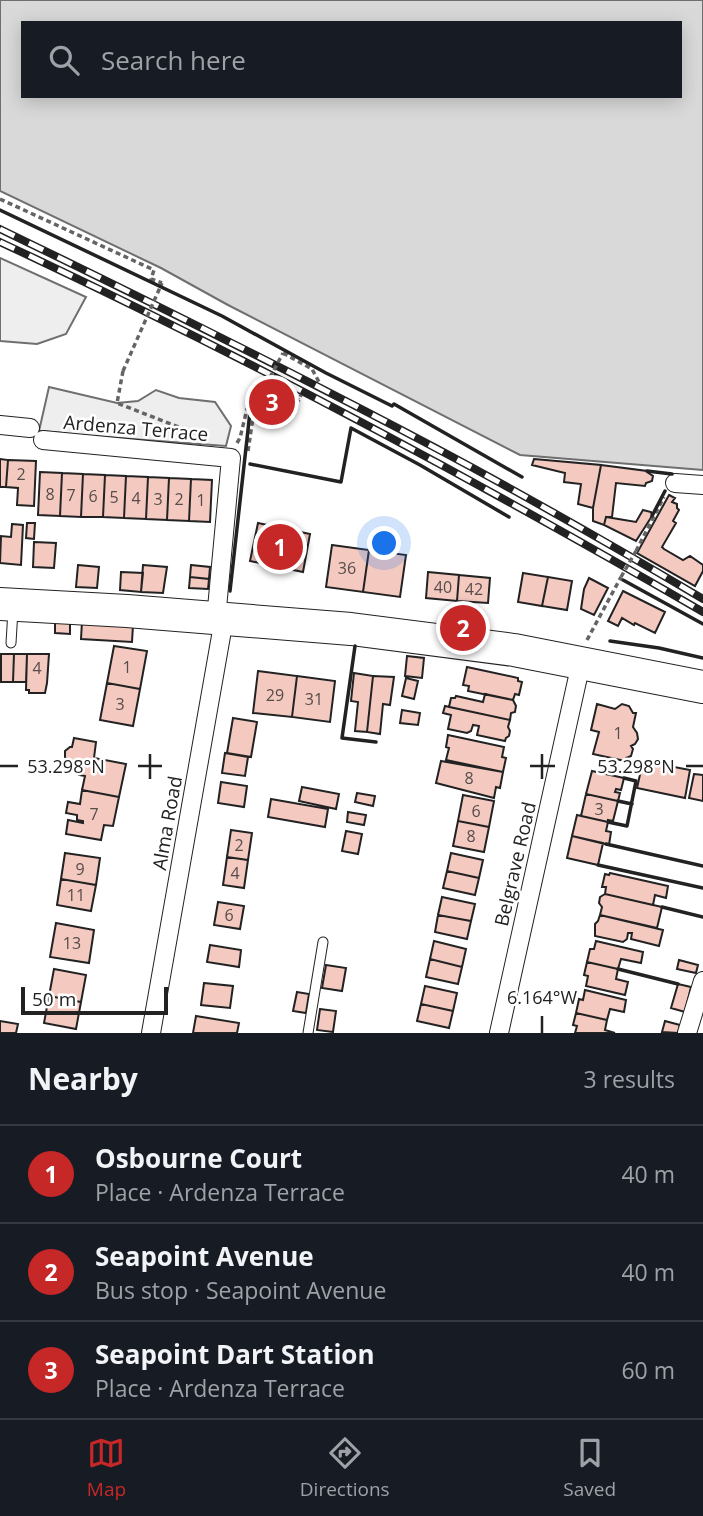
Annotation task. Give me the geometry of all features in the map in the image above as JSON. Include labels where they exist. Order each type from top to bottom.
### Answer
[{"type":"highway","points":[[7,605],[127,611],[430,638],[582,656],[703,687]]},
{"type":"street","name":"Ardenza Terrace","points":[[0,425],[36,434],[233,452],[220,619]]},
{"type":"street","points":[[675,483],[703,485]]},
{"type":"street","name":"Alma Road","points":[[151,1033],[220,619]]},
{"type":"street","name":"Belgrave Road","points":[[499,1033],[582,656]]},
{"type":"street","points":[[687,1033],[703,981]]},
{"type":"lane","points":[[7,605],[11,643]]},
{"type":"lane","points":[[308,1033],[323,942]]},
{"type":"path","points":[[0,199],[154,270],[151,279],[162,283],[123,371],[117,402],[220,444],[233,452],[240,438],[247,409],[254,411]]},
{"type":"path","points":[[301,395],[299,400],[266,385],[283,353],[312,369],[319,382]]},
{"type":"path","points":[[582,656],[621,577],[670,486],[675,483]]},
{"type":"shaded area","points":[[0,0],[703,0],[703,470],[520,455],[161,268],[0,191]]},
{"type":"shaded area","points":[[0,258],[86,297],[66,334],[37,344],[0,341]]},
{"type":"shaded area","points":[[49,387],[117,403],[138,401],[156,390],[179,398],[215,402],[231,426],[226,446],[39,431]]},
{"type":"building","points":[[256,383],[297,403],[288,422],[247,402]]},
{"type":"building","points":[[0,459],[8,460],[6,487],[0,487]]},
{"type":"building","points":[[534,459],[601,465],[593,508],[578,504],[581,484],[564,482],[565,473],[532,465]]},
{"type":"building","points":[[8,460],[36,461],[34,506],[17,505],[18,488],[6,487]]},
{"type":"building","points":[[601,465],[647,471],[653,476],[652,481],[645,486],[616,483],[612,517],[606,517],[604,525],[593,521]]},
{"type":"building","points":[[40,472],[62,473],[60,516],[38,515]]},
{"type":"building","points":[[62,473],[83,474],[81,517],[60,516]]},
{"type":"building","points":[[83,474],[105,475],[103,517],[81,517]]},
{"type":"building","points":[[105,475],[126,476],[124,518],[103,517]]},
{"type":"building","points":[[126,476],[148,477],[146,519],[124,518]]},
{"type":"building","points":[[148,477],[169,478],[167,520],[146,519]]},
{"type":"building","points":[[169,478],[191,479],[189,521],[167,520]]},
{"type":"building","points":[[191,479],[212,480],[210,522],[189,521]]},
{"type":"building","points":[[669,495],[675,498],[672,502],[677,504],[679,510],[673,521],[676,523],[662,547],[683,560],[690,556],[703,565],[703,571],[695,586],[637,553]]},
{"type":"building","points":[[643,510],[651,512],[652,516],[636,541],[604,525],[606,517],[636,522]]},
{"type":"building","points":[[27,523],[35,523],[34,539],[26,538]]},
{"type":"building","points":[[258,523],[310,534],[303,572],[250,561]]},
{"type":"building","points":[[12,524],[23,525],[21,565],[0,563],[1,536],[11,537]]},
{"type":"building","points":[[34,542],[56,543],[54,568],[33,567]]},
{"type":"building","points":[[332,545],[369,550],[363,592],[326,587]]},
{"type":"building","points":[[369,550],[406,555],[400,597],[363,592]]},
{"type":"building","points":[[78,565],[99,567],[97,588],[76,587]]},
{"type":"building","points":[[143,565],[167,567],[163,593],[141,592]]},
{"type":"building","points":[[191,565],[210,567],[209,579],[190,577]]},
{"type":"building","points":[[121,572],[143,573],[141,592],[120,590]]},
{"type":"building","points":[[428,572],[459,575],[457,601],[426,598]]},
{"type":"building","points":[[523,573],[548,577],[542,606],[518,602]]},
{"type":"building","points":[[459,575],[490,578],[488,603],[457,601]]},
{"type":"building","points":[[190,577],[209,579],[208,589],[189,588]]},
{"type":"building","points":[[548,577],[572,581],[567,610],[542,606]]},
{"type":"building","points":[[589,578],[608,588],[594,615],[581,609]]},
{"type":"building","points":[[623,591],[665,612],[655,633],[622,618],[618,626],[608,621]]},
{"type":"building","points":[[55,620],[70,621],[70,634],[55,633]]},
{"type":"building","points":[[82,621],[133,625],[132,642],[81,639]]},
{"type":"building","points":[[114,646],[147,651],[140,689],[107,683]]},
{"type":"building","points":[[1,654],[14,654],[13,682],[1,682]]},
{"type":"building","points":[[14,654],[27,654],[26,682],[13,682]]},
{"type":"building","points":[[27,654],[49,654],[45,693],[29,693],[29,690],[26,690]]},
{"type":"building","points":[[407,656],[424,658],[422,678],[405,676]]},
{"type":"building","points":[[467,667],[518,678],[518,681],[522,682],[519,695],[515,694],[513,700],[468,691],[469,686],[463,685]]},
{"type":"building","points":[[258,671],[297,676],[292,717],[253,713]]},
{"type":"building","points":[[354,673],[373,676],[367,732],[355,731],[358,702],[351,701]]},
{"type":"building","points":[[297,676],[335,681],[330,722],[292,717]]},
{"type":"building","points":[[373,676],[394,677],[390,705],[383,704],[380,734],[367,732]]},
{"type":"building","points":[[406,678],[418,681],[414,699],[402,696]]},
{"type":"building","points":[[107,683],[140,689],[133,726],[100,720]]},
{"type":"building","points":[[485,694],[513,700],[516,706],[510,720],[449,707],[451,698],[456,696],[483,702]]},
{"type":"building","points":[[597,704],[615,709],[622,704],[629,706],[633,713],[636,713],[633,727],[638,739],[631,746],[631,756],[625,761],[593,754],[599,732],[591,730]]},
{"type":"building","points":[[445,706],[510,720],[509,736],[505,741],[477,735],[479,726],[473,725],[467,733],[448,729],[451,715],[443,713]]},
{"type":"building","points":[[402,710],[420,713],[418,725],[400,723]]},
{"type":"building","points":[[233,718],[257,722],[251,757],[227,753]]},
{"type":"building","points":[[448,735],[504,747],[502,757],[506,758],[503,772],[446,760]]},
{"type":"building","points":[[74,738],[96,742],[94,758],[126,764],[119,797],[82,790],[85,776],[79,775],[81,765],[68,762],[65,757],[65,751],[72,747]]},
{"type":"building","points":[[225,753],[248,757],[245,776],[222,773]]},
{"type":"building","points":[[441,761],[503,772],[500,788],[496,787],[494,798],[436,783]]},
{"type":"building","points":[[643,761],[690,770],[685,798],[637,788]]},
{"type":"building","points":[[592,771],[624,778],[621,790],[616,789],[615,792],[620,793],[618,801],[586,794]]},
{"type":"building","points":[[694,774],[703,775],[703,801],[689,798]]},
{"type":"building","points":[[221,782],[247,786],[244,807],[218,803]]},
{"type":"building","points":[[302,787],[339,794],[336,809],[299,801]]},
{"type":"building","points":[[82,790],[119,797],[113,826],[104,825],[101,840],[66,834],[68,820],[83,823],[77,820],[77,815],[66,813],[68,802],[80,804]]},
{"type":"building","points":[[357,793],[375,796],[373,806],[355,802]]},
{"type":"building","points":[[586,794],[618,801],[613,821],[581,816]]},
{"type":"building","points":[[463,795],[494,801],[489,827],[458,821]]},
{"type":"building","points":[[271,799],[328,809],[325,827],[268,817]]},
{"type":"building","points":[[348,812],[366,815],[364,825],[347,822]]},
{"type":"building","points":[[577,815],[608,822],[606,831],[611,832],[609,845],[572,836]]},
{"type":"building","points":[[458,821],[489,827],[484,852],[453,846]]},
{"type":"building","points":[[231,830],[252,833],[248,860],[227,857]]},
{"type":"building","points":[[346,831],[362,834],[358,854],[342,851]]},
{"type":"building","points":[[572,836],[603,843],[598,865],[567,858]]},
{"type":"building","points":[[65,853],[100,858],[96,885],[61,879]]},
{"type":"building","points":[[451,853],[483,860],[479,878],[447,871]]},
{"type":"building","points":[[227,857],[248,860],[244,888],[223,885]]},
{"type":"building","points":[[447,871],[479,878],[475,895],[443,888]]},
{"type":"building","points":[[605,874],[668,886],[666,898],[655,895],[653,905],[605,894],[606,887],[602,887]]},
{"type":"building","points":[[61,879],[96,885],[91,911],[57,905]]},
{"type":"building","points":[[605,894],[662,907],[657,928],[600,915],[600,897]]},
{"type":"building","points":[[442,897],[475,904],[471,921],[438,915]]},
{"type":"building","points":[[218,902],[244,906],[240,929],[214,925]]},
{"type":"building","points":[[438,915],[471,921],[467,939],[435,932]]},
{"type":"building","points":[[600,915],[663,930],[659,946],[631,939],[632,933],[628,933],[623,942],[595,936],[595,924]]},
{"type":"building","points":[[56,923],[94,930],[89,963],[50,957]]},
{"type":"building","points":[[434,941],[466,949],[462,967],[430,959]]},
{"type":"building","points":[[596,941],[643,952],[641,963],[621,959],[618,969],[587,962],[590,949],[594,949]]},
{"type":"building","points":[[210,945],[241,950],[239,967],[207,962]]},
{"type":"building","points":[[430,959],[462,967],[458,984],[426,977]]},
{"type":"building","points":[[679,960],[698,965],[696,973],[677,969]]},
{"type":"building","points":[[587,962],[618,969],[616,979],[628,982],[625,995],[586,986],[588,976],[584,975]]},
{"type":"building","points":[[326,965],[346,968],[342,991],[322,988]]},
{"type":"building","points":[[54,969],[86,975],[81,1002],[49,996]]},
{"type":"building","points":[[204,983],[233,986],[230,1008],[201,1005]]},
{"type":"building","points":[[678,984],[691,987],[685,1012],[671,1008]]},
{"type":"building","points":[[425,986],[457,993],[453,1011],[421,1004]]},
{"type":"building","points":[[585,990],[626,1000],[624,1012],[610,1009],[607,1020],[576,1013],[579,999],[583,1000]]},
{"type":"building","points":[[297,992],[309,994],[306,1013],[293,1011]]},
{"type":"building","points":[[49,996],[81,1002],[76,1029],[44,1023]]},
{"type":"building","points":[[421,1004],[453,1011],[449,1028],[417,1021]]},
{"type":"building","points":[[320,1009],[336,1011],[333,1032],[317,1030]]},
{"type":"building","points":[[576,1013],[607,1020],[605,1030],[615,1033],[575,1033],[577,1026],[573,1025]]},
{"type":"building","points":[[196,1016],[239,1023],[237,1033],[193,1033]]},
{"type":"building","points":[[0,1021],[18,1024],[16,1033],[0,1033]]},
{"type":"building","points":[[665,1021],[680,1025],[678,1033],[662,1032]]},
{"type":"railway","points":[[0,229],[238,346],[473,468],[703,599]]},
{"type":"railway","points":[[0,242],[179,328],[356,419],[703,612]]},
{"type":"wall","points":[[0,210],[222,316],[326,373],[392,406],[394,404],[522,477]]},
{"type":"wall","points":[[230,591],[251,403]]},
{"type":"wall","points":[[250,464],[341,482],[351,428],[509,517]]},
{"type":"wall","points":[[647,471],[672,474]]},
{"type":"wall","points":[[652,516],[665,491]]},
{"type":"wall","points":[[623,580],[703,624]]},
{"type":"wall","points":[[610,641],[703,658]]},
{"type":"wall","points":[[355,646],[342,738],[376,742]]},
{"type":"wall","points":[[608,822],[627,826],[636,781],[624,778]]},
{"type":"wall","points":[[618,801],[632,804]]},
{"type":"wall","points":[[606,844],[703,866]]},
{"type":"wall","points":[[598,865],[703,888]]},
{"type":"wall","points":[[662,907],[703,917]]},
{"type":"wall","points":[[618,969],[678,984]]},
{"type":"place","name":"Seapoint Dart Station","points":[[272,402]]},
{"type":"place","name":"Osbourne Court","points":[[280,547]]},
{"type":"place","name":"Seapoint Avenue","points":[[463,628]]}]
